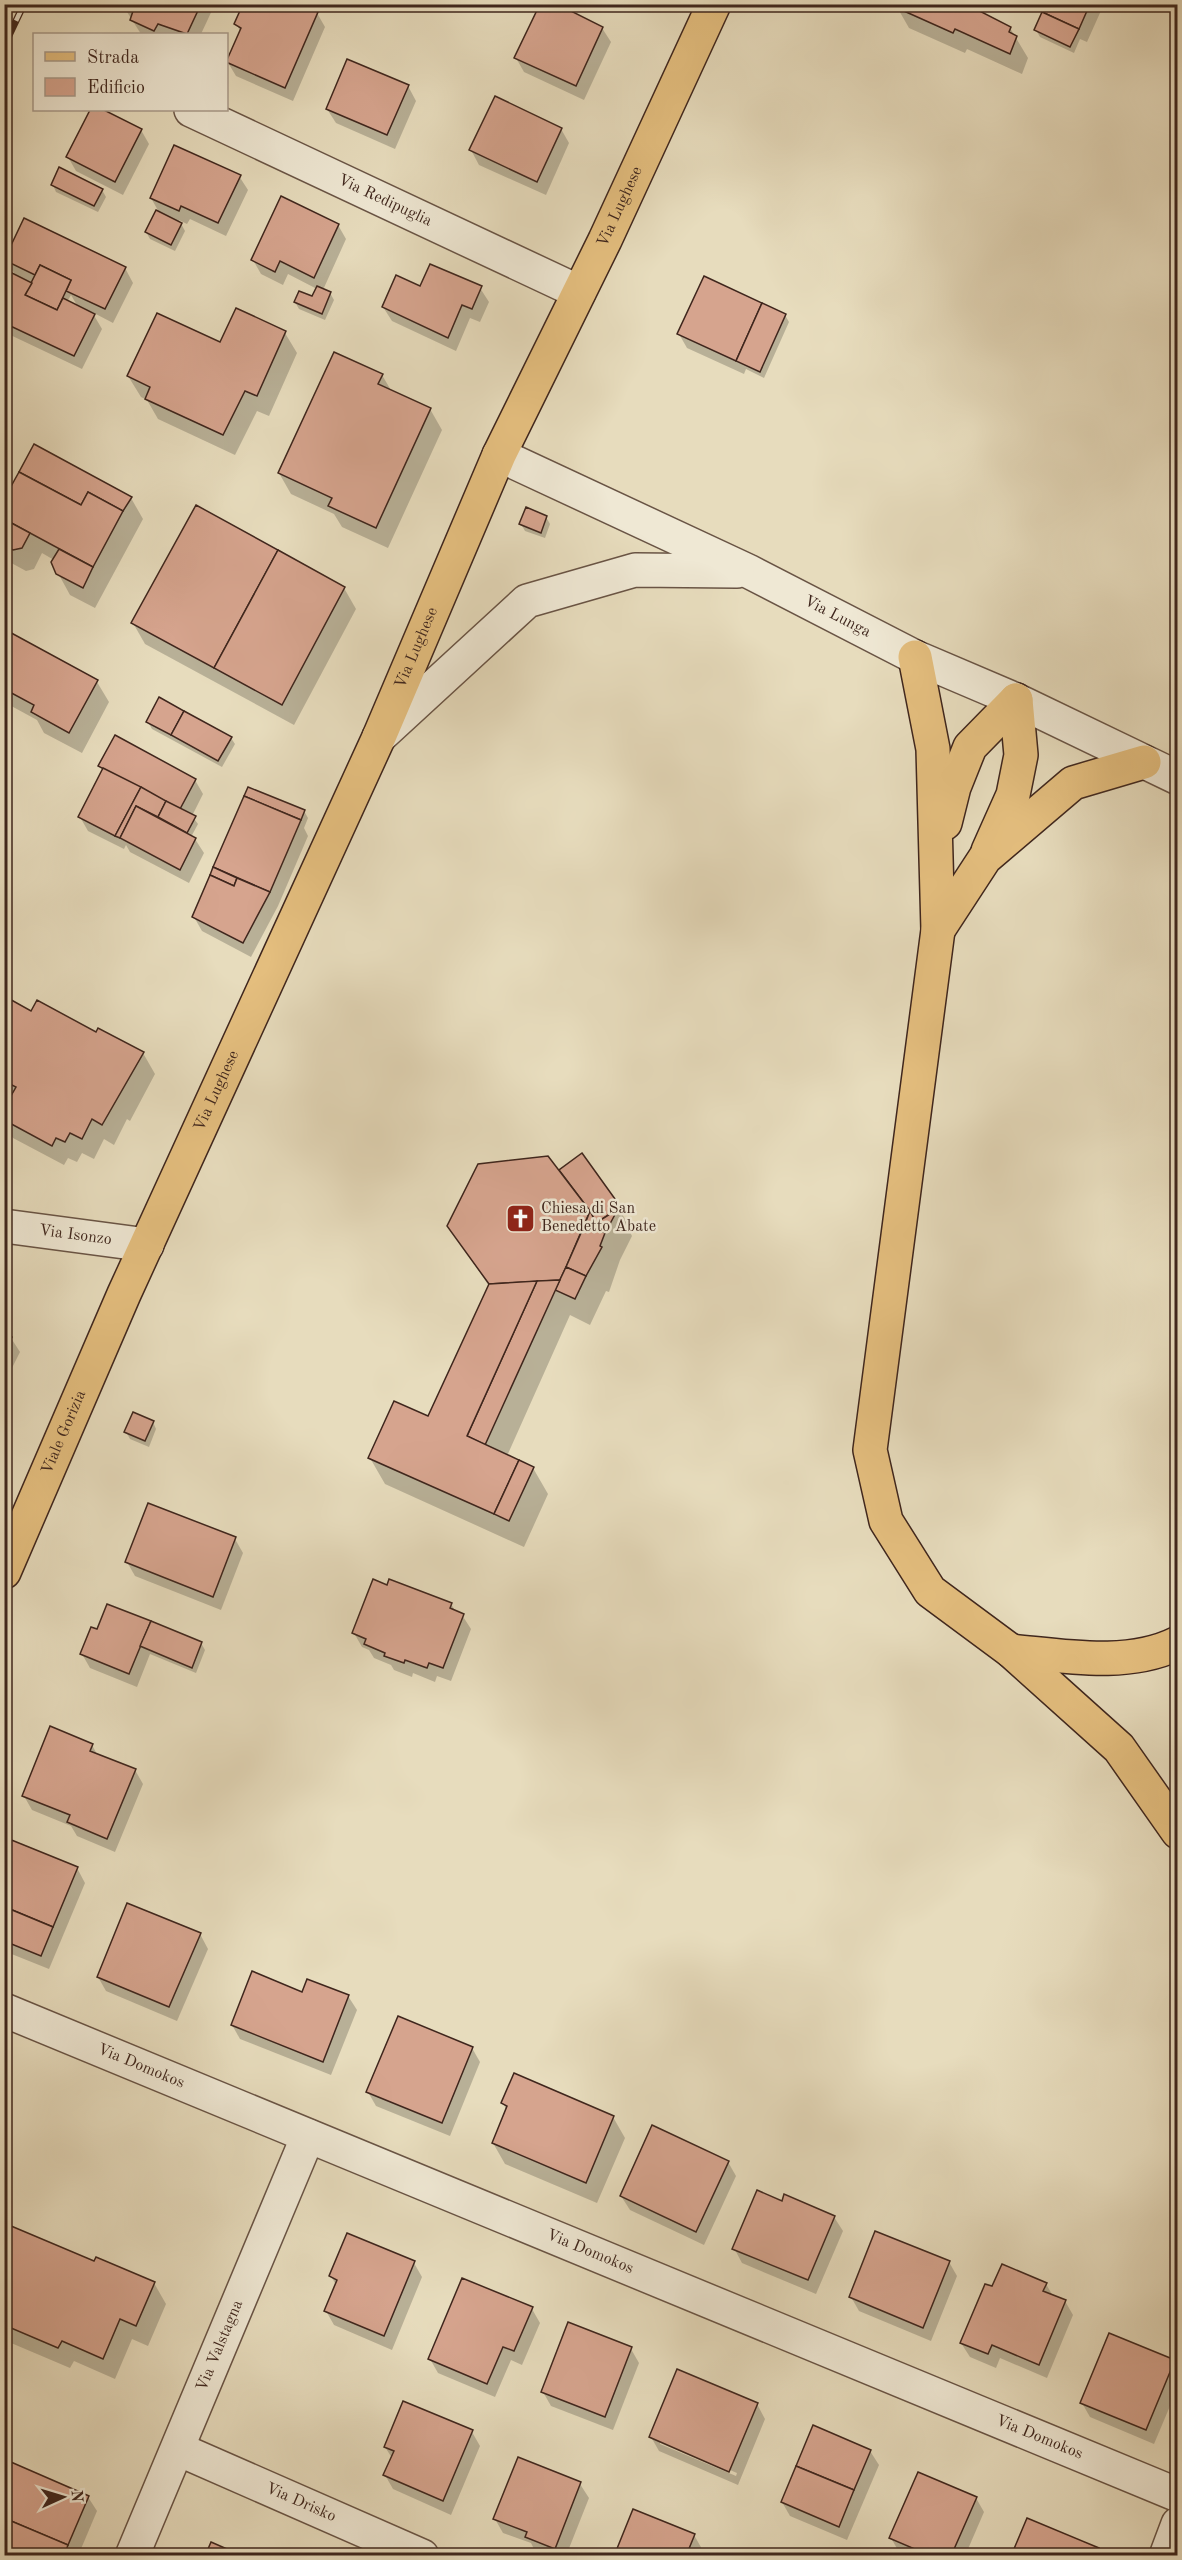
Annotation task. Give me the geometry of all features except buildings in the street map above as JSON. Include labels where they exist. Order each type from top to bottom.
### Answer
[{"type":"main road","name":"Via Lughese","points":[[124,1294],[379,737],[499,455],[579,292],[714,4]]},
{"type":"main road","points":[[915,657],[933,749],[938,930],[870,1450],[886,1521],[930,1591],[1011,1651],[1119,1748],[1178,1832]]},
{"type":"main road","points":[[937,850],[954,787],[970,747],[1016,700]]},
{"type":"main road","points":[[938,930],[985,858],[1013,795],[1021,755],[1016,700]]},
{"type":"main road","points":[[985,858],[1073,783],[1144,762]]},
{"type":"main road","name":"Viale Gorizia","points":[[4,1572],[124,1294]]},
{"type":"main road","points":[[1011,1651],[1107,1660],[1168,1648],[1178,1643]]},
{"type":"street","name":"Via Redipuglia","points":[[193,111],[579,292]]},
{"type":"street","name":"Via Lunga","points":[[499,455],[748,571],[915,657],[1016,700],[1178,778]]},
{"type":"street","points":[[379,737],[527,601],[635,570],[748,571]]},
{"type":"street","name":"Via Isonzo","points":[[4,1226],[147,1245]]},
{"type":"street","name":"Via Domokos","points":[[4,2010],[1178,2495]]},
{"type":"street","name":"Via Valstagna","points":[[132,2556],[308,2136]]},
{"type":"street","name":"Via Drisko","points":[[178,2449],[422,2556]]},
{"type":"street","points":[[1166,2556],[1178,2524]]},
{"type":"railway","points":[[4,46],[24,4]]},
{"type":"place","name":"Chiesa di San Benedetto Abate","points":[[520,1218]]}]
